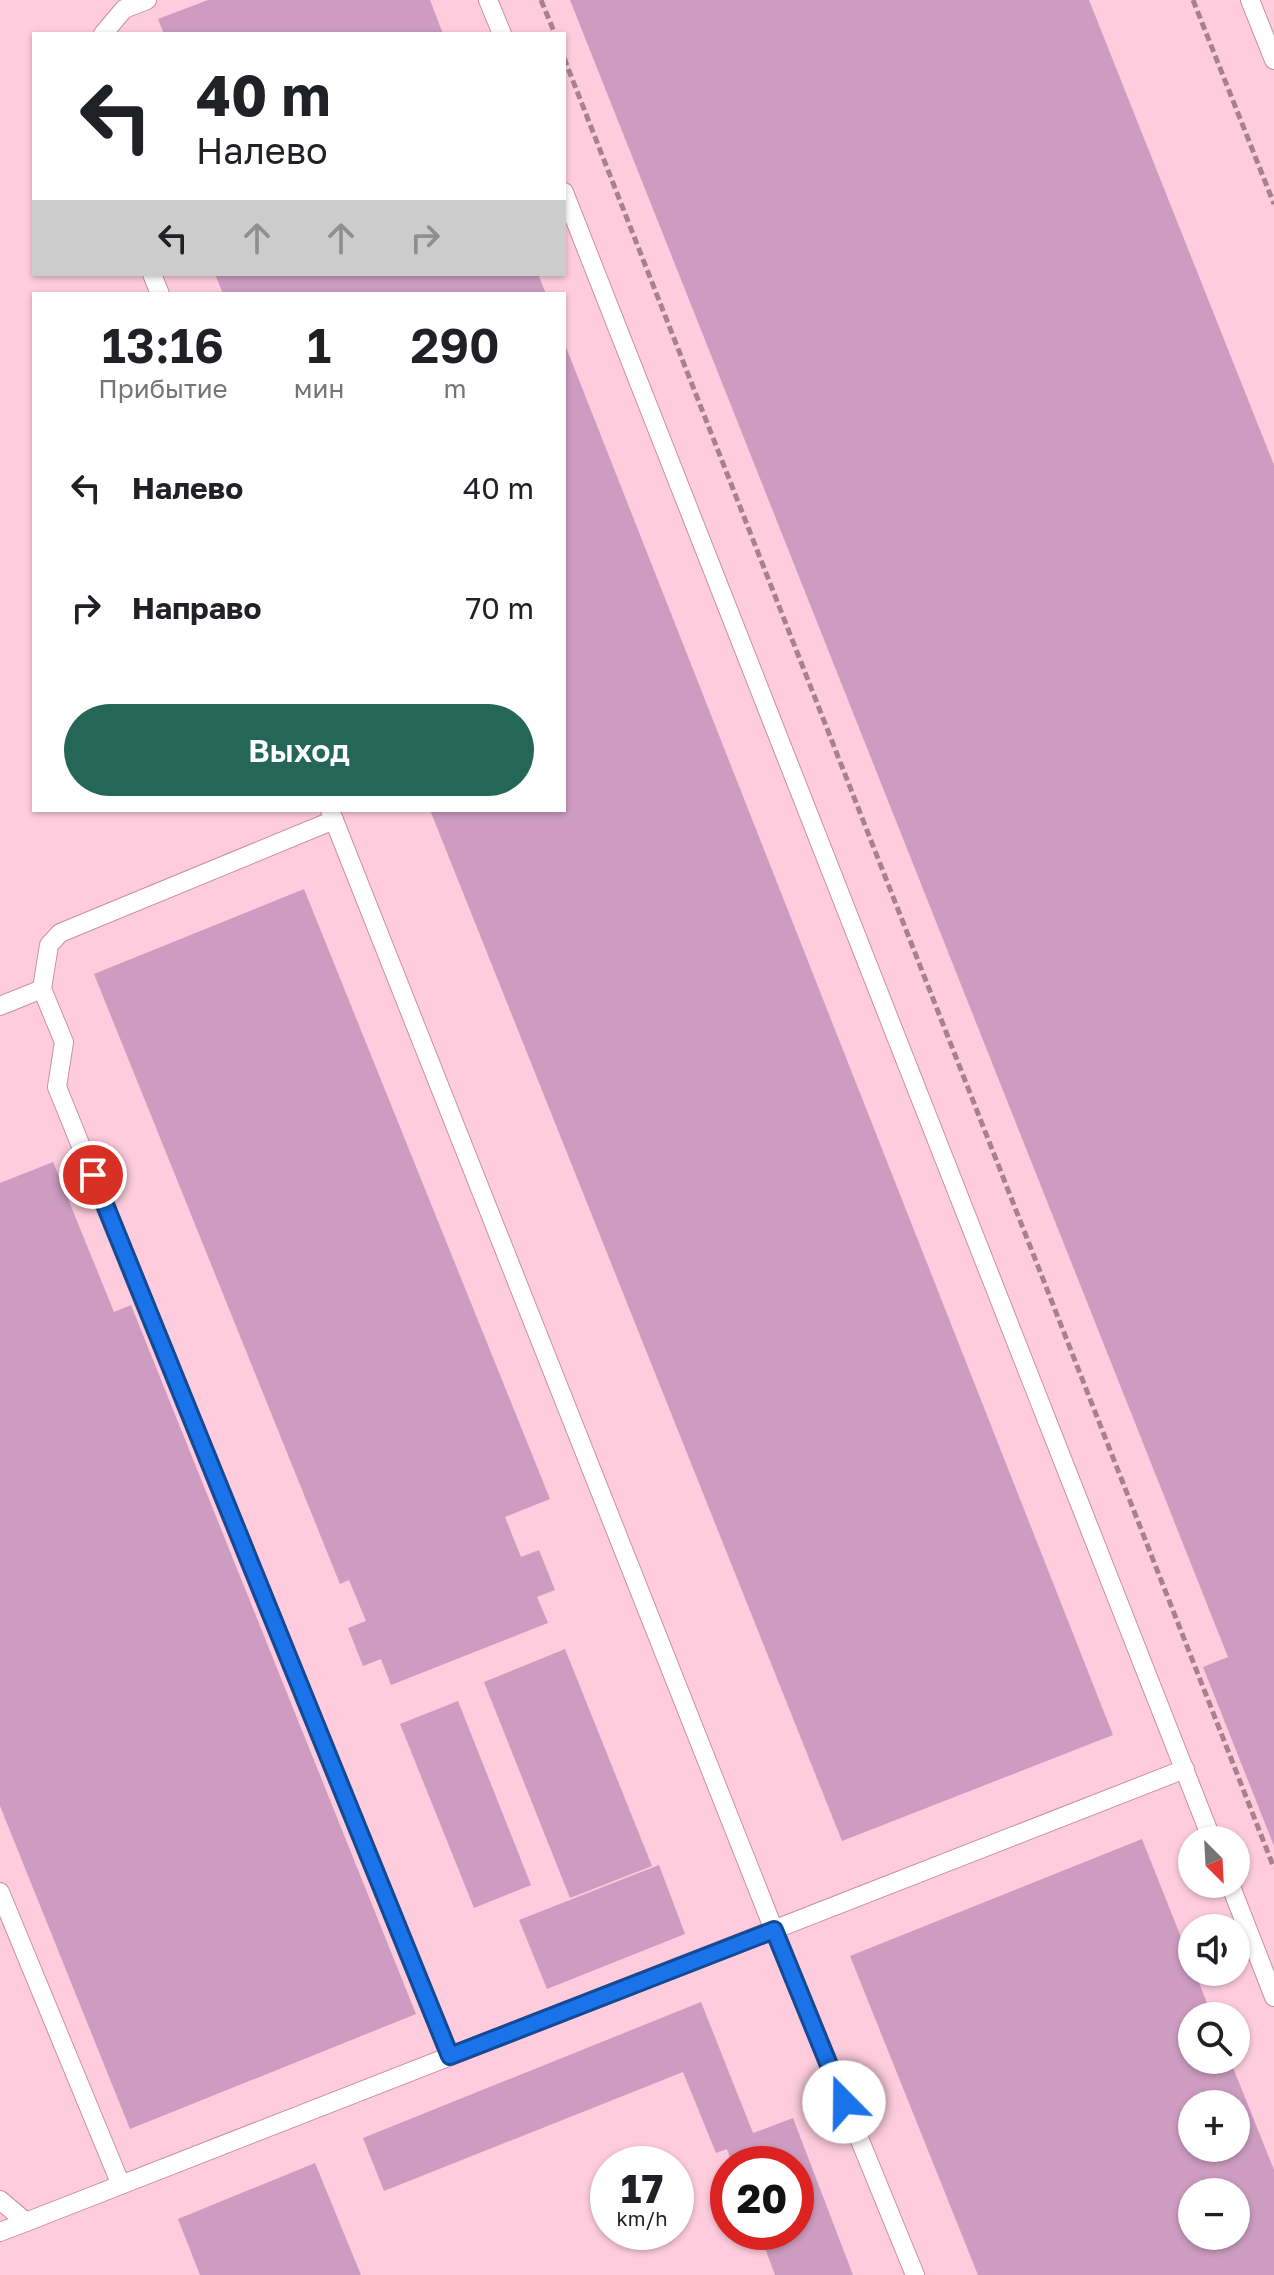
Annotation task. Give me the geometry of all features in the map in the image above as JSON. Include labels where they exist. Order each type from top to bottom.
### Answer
[{"type":"lane","points":[[105,32],[124,9],[147,0]]},
{"type":"lane","points":[[488,0],[501,32]]},
{"type":"lane","points":[[1250,0],[1274,60]]},
{"type":"lane","points":[[566,197],[1207,1826]]},
{"type":"lane","points":[[450,2056],[57,1087],[64,1042],[42,989],[49,945],[60,933],[332,815],[774,1930],[915,2275]]},
{"type":"lane","points":[[0,1006],[42,989]]},
{"type":"lane","points":[[0,2232],[1185,1769]]},
{"type":"lane","points":[[0,1892],[121,2185]]},
{"type":"lane","points":[[1235,1898],[1274,1997]]},
{"type":"lane","points":[[0,2200],[26,2222]]},
{"type":"path","points":[[541,0],[554,32]]},
{"type":"path","points":[[1193,0],[1274,204]]},
{"type":"path","points":[[566,63],[1274,1868]]},
{"type":"building","points":[[208,0],[430,0],[442,32],[163,32],[158,19]]},
{"type":"building","points":[[570,0],[1089,0],[1274,465],[1274,1846],[1203,1667],[1228,1657]]},
{"type":"building","points":[[216,276],[539,276],[545,292],[222,292]]},
{"type":"building","points":[[566,347],[1113,1735],[842,1841],[431,812],[566,812]]},
{"type":"building","points":[[304,889],[550,1499],[505,1517],[521,1557],[539,1550],[555,1590],[537,1597],[548,1623],[391,1685],[381,1659],[363,1666],[348,1628],[366,1621],[349,1580],[340,1584],[94,974]]},
{"type":"building","points":[[53,1162],[114,1312],[131,1305],[416,2014],[130,2129],[0,1806],[0,1183]]},
{"type":"building","points":[[565,1649],[652,1866],[570,1898],[484,1682]]},
{"type":"building","points":[[458,1701],[531,1885],[474,1908],[400,1724]]},
{"type":"building","points":[[1142,1839],[1178,1930],[1178,1986],[1200,1986],[1207,2002],[1178,2002],[1178,2074],[1236,2074],[1242,2090],[1178,2090],[1178,2162],[1250,2162],[1250,2110],[1274,2170],[1274,2275],[978,2275],[850,1956]]},
{"type":"building","points":[[659,1865],[685,1934],[547,1989],[519,1920]]},
{"type":"building","points":[[701,2002],[753,2133],[793,2118],[804,2146],[713,2146],[683,2072],[384,2191],[363,2138]]},
{"type":"building","points":[[315,2163],[361,2275],[200,2275],[178,2219]]},
{"type":"building","points":[[814,2173],[853,2275],[775,2275],[766,2250],[814,2250]]},
{"type":"route","points":[[93,1175],[450,2056],[774,1930],[844,2102]]}]
